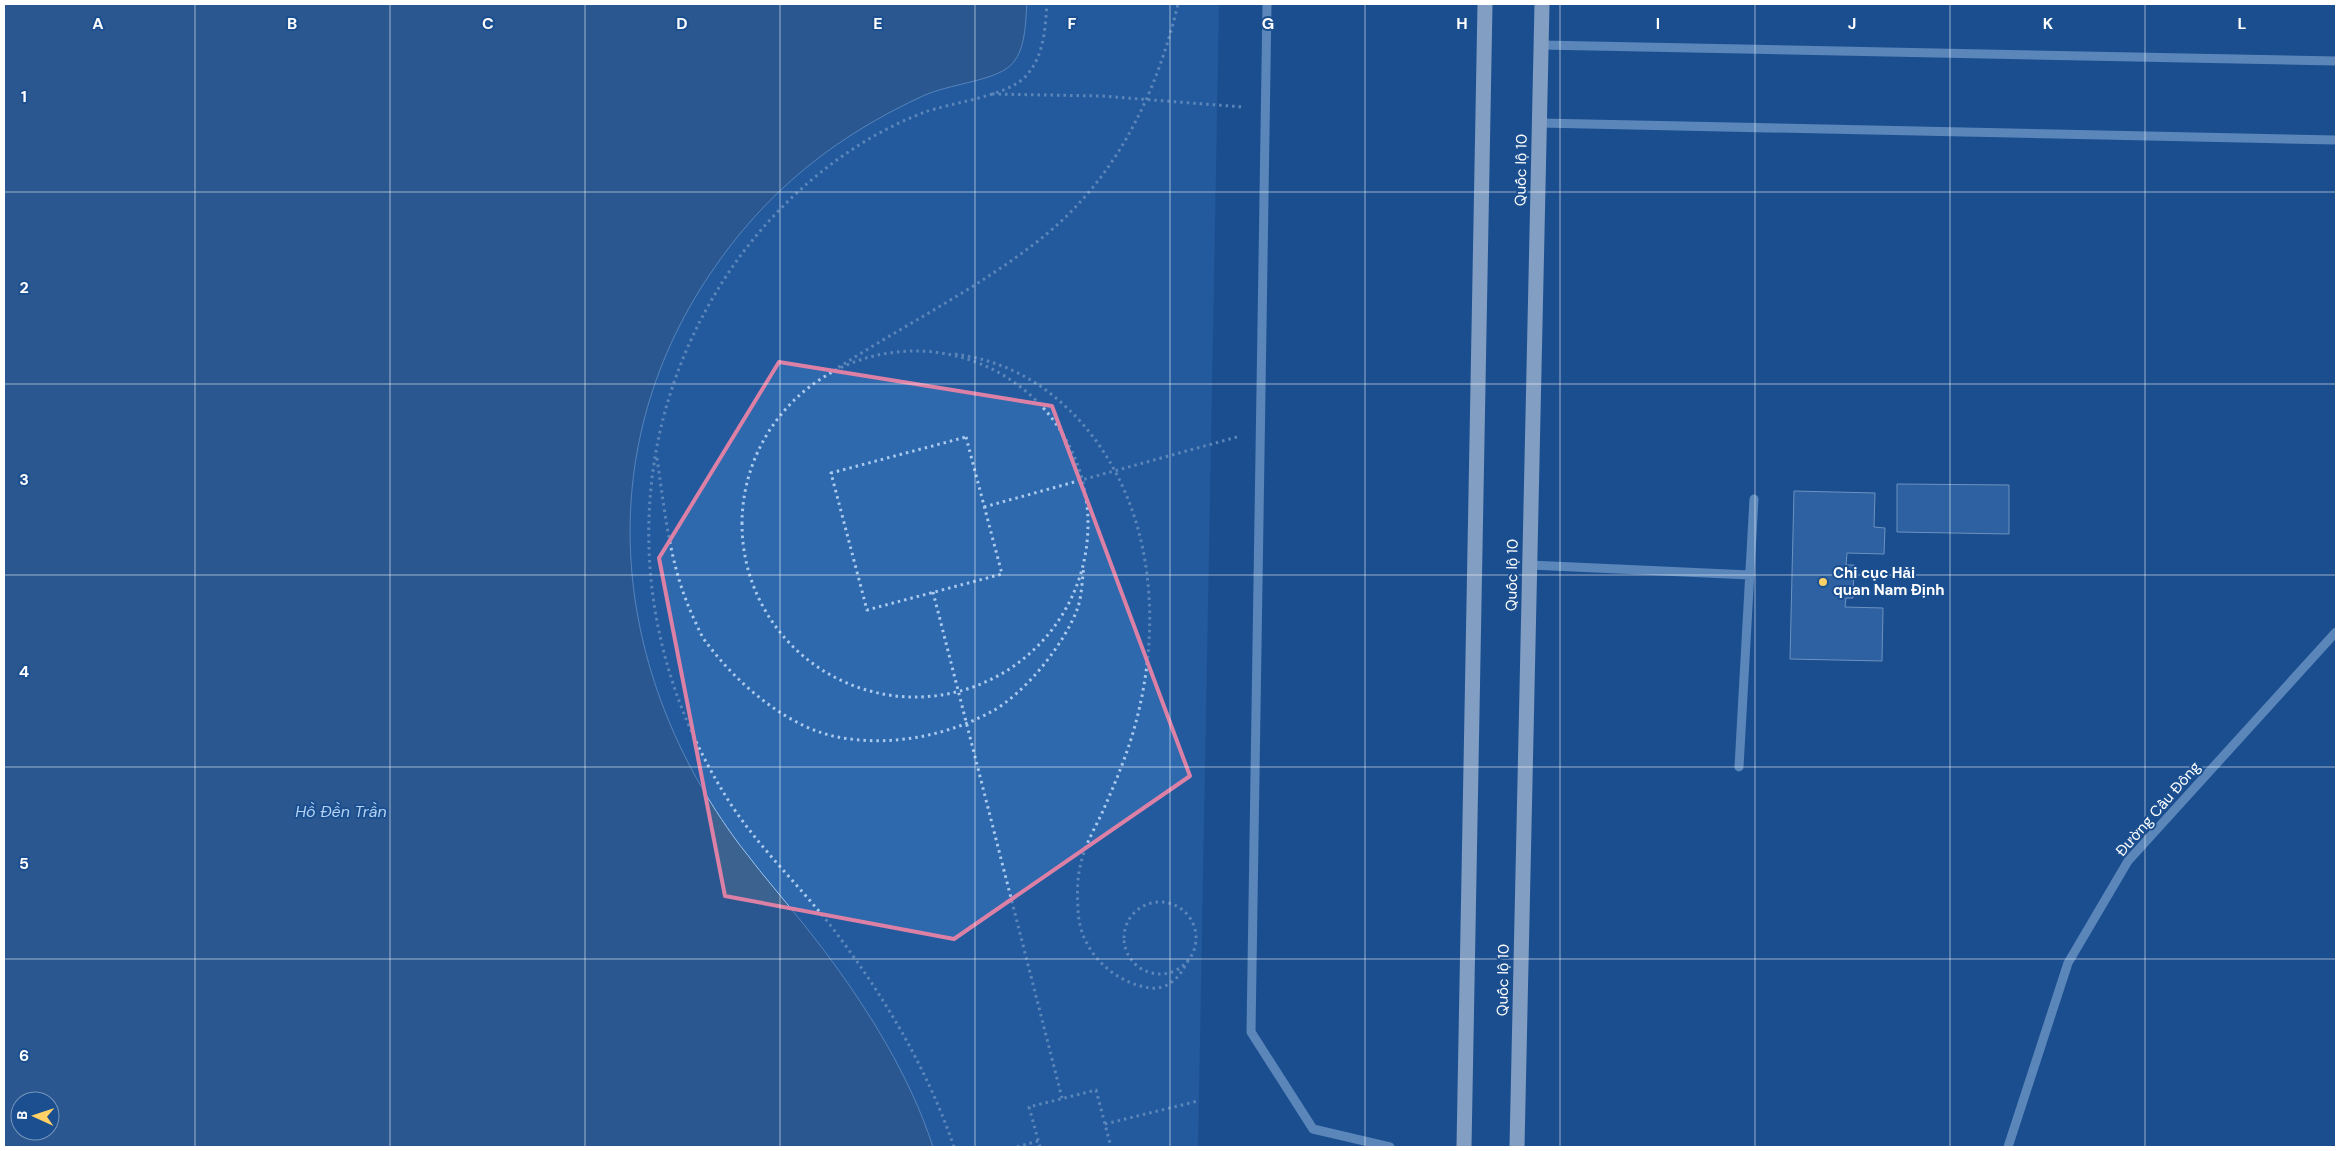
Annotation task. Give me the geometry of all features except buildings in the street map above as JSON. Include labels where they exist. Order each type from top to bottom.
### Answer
[{"type":"highway","points":[[1464,1147],[1485,4]]},
{"type":"highway","name":"Quốc lộ 10","points":[[1517,1147],[1542,4]]},
{"type":"street","points":[[1267,4],[1262,430],[1251,1032],[1312,1129],[1390,1147]]},
{"type":"street","points":[[1541,45],[2336,61]]},
{"type":"street","points":[[1540,122],[2336,140]]},
{"type":"street","points":[[1739,767],[1754,499]]},
{"type":"street","points":[[1530,565],[1750,575]]},
{"type":"street","name":"Đường Cầu Đông","points":[[2008,1147],[2068,963],[2128,861],[2336,632]]},
{"type":"path","points":[[954,1147],[929,1083],[901,1029],[832,928],[762,847],[733,806],[706,761],[679,706],[661,650],[652,596],[648,536],[652,485],[657,454],[674,381],[694,334],[718,289],[746,248],[776,213],[805,185],[882,131],[927,112],[989,94],[1022,80],[1036,63],[1044,36],[1047,4]]},
{"type":"path","points":[[1085,556],[1074,594],[1053,629],[1019,662],[992,680],[959,692],[915,698],[876,693],[838,680],[804,658],[777,629],[757,594],[746,556],[743,515],[750,475],[770,431],[789,405],[820,379],[886,336],[958,296],[1039,241],[1100,179],[1125,142],[1147,99],[1167,51],[1178,4]]},
{"type":"path","points":[[989,94],[1147,99],[1265,109]]},
{"type":"path","points":[[820,379],[856,361],[896,351],[936,352],[971,356],[1006,366],[1032,378],[1054,394],[1092,435],[1126,494],[1144,548],[1150,602],[1149,632],[1142,692],[1132,736],[1082,859],[1079,875],[1078,910],[1080,928],[1097,960],[1110,972],[1122,979],[1149,988],[1162,988],[1180,974],[1188,961],[1194,951],[1196,939],[1194,927],[1189,916],[1180,908],[1170,903],[1152,903],[1136,911],[1129,920],[1125,932],[1128,954],[1135,964],[1145,970],[1162,974],[1179,968],[1188,961]]},
{"type":"path","points":[[657,454],[670,547],[686,602],[705,641],[741,681],[768,705],[804,726],[842,738],[888,741],[934,735],[990,713],[1027,684],[1058,647],[1078,607],[1088,516],[1082,480],[1066,439],[1042,406],[1011,380],[990,368],[975,361],[936,352]]},
{"type":"path","points":[[984,507],[1262,430]]},
{"type":"path","points":[[966,437],[984,507],[1002,574],[866,610],[831,473],[966,437]]},
{"type":"path","points":[[933,592],[1062,1098]]},
{"type":"path","points":[[1040,1147],[1029,1107],[1096,1090],[1111,1147]]},
{"type":"path","points":[[1105,1124],[1198,1101]]},
{"type":"path","points":[[1017,1147],[1038,1141]]},
{"type":"highlighted area","points":[[779,362],[1052,406],[1190,776],[954,939],[725,896],[659,558]]},
{"type":"shaded area","name":"Hồ Đền Trần","points":[[4,4],[1219,4],[1198,1147],[4,1147]]},
{"type":"water","name":"Hồ Đền Trần","points":[[4,4],[1027,4],[1025,30],[1021,48],[1013,63],[1006,69],[989,77],[925,95],[861,129],[804,169],[778,192],[731,244],[710,274],[671,343],[645,415],[632,489],[631,563],[642,636],[664,708],[696,778],[739,844],[823,949],[872,1019],[900,1069],[924,1121],[933,1147],[4,1147]]},
{"type":"place","name":"Chi cục Hải quan Nam Định","points":[[1823,582]]}]
